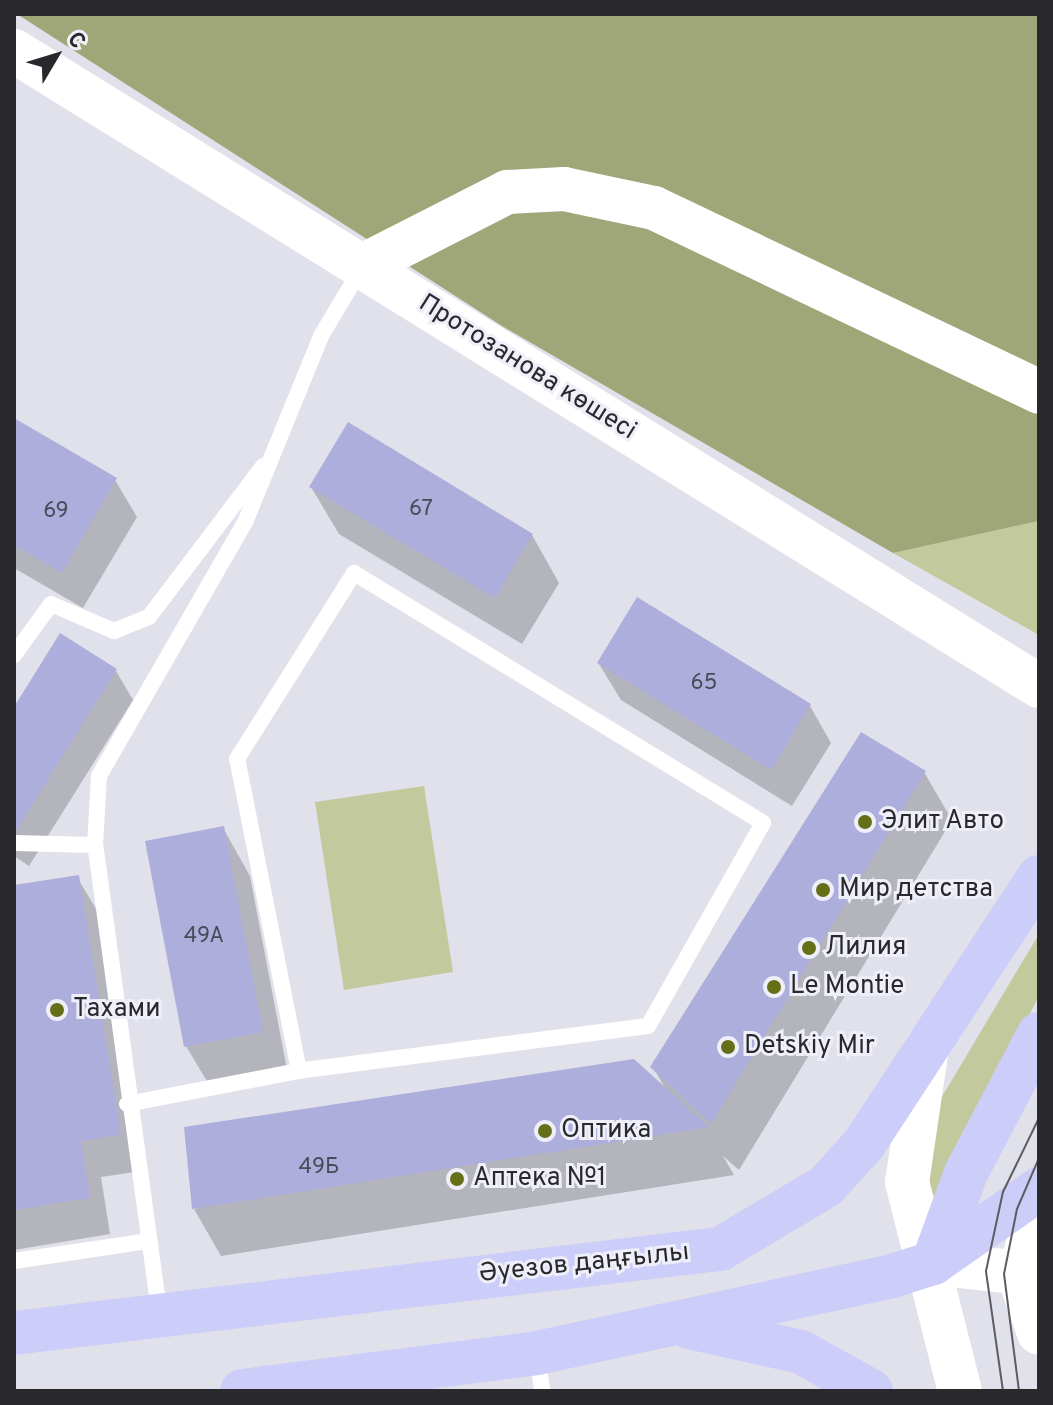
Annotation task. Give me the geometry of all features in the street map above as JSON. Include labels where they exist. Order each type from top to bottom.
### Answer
[{"type":"main road","name":"Протозанова көшесі","points":[[14,51],[1039,686]]},
{"type":"main road","points":[[362,266],[507,192],[564,189],[654,208],[1039,392]]},
{"type":"main road","name":"Әуезов даңғылы","points":[[14,1333],[159,1310],[720,1249],[826,1186],[864,1144],[1003,927],[1039,877]]},
{"type":"main road","points":[[933,1263],[966,1173],[1039,1034]]},
{"type":"main road","points":[[927,1047],[907,1182],[933,1263],[960,1391]]},
{"type":"main road","points":[[933,1263],[1039,1189]]},
{"type":"main road","points":[[1039,1207],[1029,1275],[1039,1333]]},
{"type":"main road","points":[[242,1391],[540,1372],[675,1324],[933,1263],[1029,1275]]},
{"type":"main road","points":[[675,1324],[801,1352],[871,1391]]},
{"type":"lane","points":[[159,1310],[127,1104],[95,845],[99,776],[246,520],[321,336],[362,266]]},
{"type":"lane","points":[[14,655],[51,604],[114,631],[149,617],[224,508],[272,455]]},
{"type":"lane","points":[[127,1104],[299,1071],[648,1026],[763,823],[354,573],[237,759],[299,1071]]},
{"type":"lane","points":[[14,843],[95,845]]},
{"type":"lane","points":[[14,1261],[148,1241]]},
{"type":"green space","points":[[17,14],[1039,14],[1039,521],[893,553],[502,326]]},
{"type":"green space","points":[[1039,521],[1039,635],[893,553]]},
{"type":"green space","points":[[424,786],[453,972],[344,990],[315,802]]},
{"type":"green space","points":[[1039,934],[1039,996],[952,1165],[951,1196],[932,1195],[923,1170],[940,1100]]},
{"type":"building","points":[[14,418],[117,478],[62,573],[14,545]]},
{"type":"building","points":[[348,422],[533,534],[495,598],[309,487]]},
{"type":"building","points":[[637,597],[811,704],[771,770],[597,663]]},
{"type":"building","points":[[60,633],[117,669],[14,834],[14,707]]},
{"type":"building","points":[[861,732],[926,771],[711,1124],[650,1067]]},
{"type":"building","points":[[224,826],[263,1032],[184,1047],[145,841]]},
{"type":"building","name":"Тахами","points":[[79,875],[121,1135],[81,1141],[90,1198],[14,1210],[14,885]]},
{"type":"building","points":[[634,1059],[709,1127],[192,1209],[184,1127]]},
{"type":"tram line","points":[[1003,1391],[986,1271],[1003,1192],[1039,1118]]},
{"type":"tram line","points":[[1019,1391],[1004,1274],[1017,1209],[1039,1158]]},
{"type":"place","name":"Элит Авто","points":[[865,822]]},
{"type":"place","name":"Мир детства","points":[[823,890]]},
{"type":"place","name":"Лилия","points":[[809,948]]},
{"type":"place","name":"Le Montie","points":[[774,987]]},
{"type":"place","name":"Тахами","points":[[57,1010]]},
{"type":"place","name":"Detskiy Mir","points":[[728,1047]]},
{"type":"place","name":"Оптика","points":[[545,1131]]},
{"type":"place","name":"Аптека №1","points":[[457,1179]]}]
